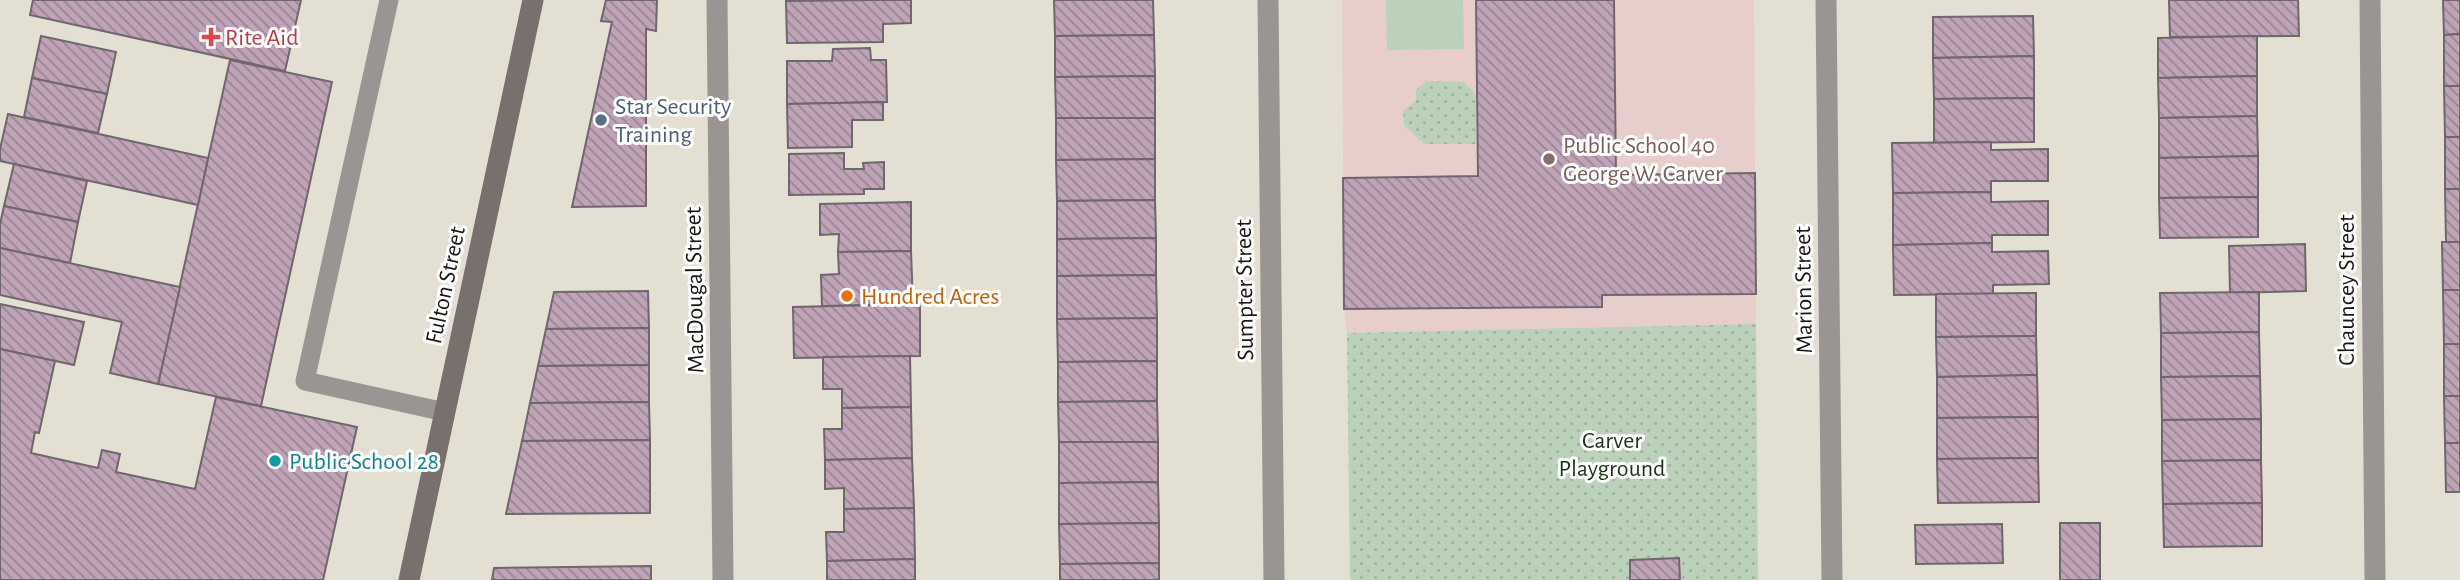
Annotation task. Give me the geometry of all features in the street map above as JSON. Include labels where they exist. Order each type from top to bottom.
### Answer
[{"type":"main road","name":"Fulton Street","points":[[409,580],[533,0]]},
{"type":"street","name":"MacDougal Street","points":[[717,0],[723,580]]},
{"type":"street","name":"Sumpter Street","points":[[1268,0],[1274,580]]},
{"type":"street","name":"Marion Street","points":[[1826,0],[1832,580]]},
{"type":"street","name":"Chauncey Street","points":[[2370,0],[2375,580]]},
{"type":"lane","points":[[389,0],[305,381],[445,412]]},
{"type":"shaded area","name":"Public School 40 George W. Carver","points":[[1342,0],[1754,0],[1756,324],[1347,333],[1344,309]]},
{"type":"green space","points":[[1386,0],[1463,0],[1464,49],[1387,50]]},
{"type":"green space","points":[[1426,81],[1464,82],[1476,95],[1476,144],[1424,144],[1404,125],[1403,111],[1416,100],[1416,90]]},
{"type":"green space","name":"Carver Playground","points":[[1756,324],[1758,580],[1350,580],[1347,333]]},
{"type":"building","name":"Rite Aid","points":[[33,0],[301,0],[285,71],[30,15]]},
{"type":"building","points":[[606,0],[657,0],[656,31],[646,29],[646,206],[572,207],[612,22],[601,21]]},
{"type":"building","points":[[911,0],[911,23],[883,24],[883,42],[787,43],[786,1]]},
{"type":"building","points":[[1054,0],[1153,0],[1154,35],[1055,36]]},
{"type":"building","name":"Public School 40 George W. Carver","points":[[1476,0],[1614,0],[1616,175],[1755,173],[1756,294],[1602,295],[1602,307],[1344,309],[1343,178],[1478,176]]},
{"type":"building","points":[[2169,0],[2298,0],[2299,36],[2170,37]]},
{"type":"building","points":[[2443,0],[2460,0],[2460,34],[2444,35]]},
{"type":"building","points":[[2033,16],[2034,56],[1933,58],[1933,17]]},
{"type":"building","points":[[2460,34],[2460,86],[2444,86],[2444,35]]},
{"type":"building","points":[[1154,35],[1155,76],[1055,77],[1055,36]]},
{"type":"building","points":[[41,36],[116,52],[107,94],[32,78]]},
{"type":"building","points":[[2257,36],[2257,76],[2158,78],[2158,38]]},
{"type":"building","points":[[870,48],[871,60],[886,60],[887,102],[787,104],[787,61],[832,61],[833,49]]},
{"type":"building","points":[[2034,56],[2034,98],[1934,99],[1933,58]]},
{"type":"building","points":[[230,60],[332,82],[261,406],[158,384]]},
{"type":"building","points":[[1155,76],[1155,118],[1056,118],[1055,77]]},
{"type":"building","points":[[2257,76],[2257,116],[2159,118],[2158,78]]},
{"type":"building","points":[[32,78],[107,94],[98,133],[24,117]]},
{"type":"building","points":[[2444,86],[2460,86],[2460,137],[2445,137]]},
{"type":"building","points":[[2034,98],[2034,142],[1934,143],[1934,99]]},
{"type":"building","points":[[883,102],[883,120],[852,120],[852,147],[788,148],[787,104]]},
{"type":"building","points":[[8,114],[208,158],[198,205],[0,161]]},
{"type":"building","points":[[2257,116],[2258,156],[2159,158],[2159,118]]},
{"type":"building","points":[[1056,118],[1155,118],[1155,159],[1056,160]]},
{"type":"building","points":[[2445,137],[2460,137],[2460,189],[2445,189]]},
{"type":"building","points":[[1991,142],[1991,150],[2048,149],[2048,181],[1991,181],[1991,192],[1893,193],[1892,143]]},
{"type":"building","points":[[844,153],[844,169],[864,169],[863,163],[884,162],[884,189],[864,189],[864,194],[789,195],[789,154]]},
{"type":"building","points":[[2258,156],[2258,197],[2159,198],[2159,158]]},
{"type":"building","points":[[1155,159],[1155,200],[1057,201],[1056,160]]},
{"type":"building","points":[[14,164],[87,181],[78,222],[4,206]]},
{"type":"building","points":[[2445,189],[2460,189],[2460,242],[2446,242]]},
{"type":"building","points":[[1991,192],[1991,202],[2048,201],[2048,235],[1992,235],[1992,243],[1893,245],[1893,193]]},
{"type":"building","points":[[2258,197],[2258,237],[2160,238],[2159,198]]},
{"type":"building","points":[[1155,200],[1156,238],[1057,239],[1057,201]]},
{"type":"building","points":[[911,202],[911,251],[838,252],[839,234],[820,235],[820,204]]},
{"type":"building","points":[[4,206],[78,222],[70,263],[0,248],[0,224]]},
{"type":"building","points":[[1156,238],[1156,275],[1057,276],[1057,239]]},
{"type":"building","points":[[2442,242],[2460,242],[2460,290],[2443,290]]},
{"type":"building","points":[[1992,243],[1992,252],[2048,251],[2049,284],[1993,285],[1993,294],[1894,295],[1893,245]]},
{"type":"building","points":[[2305,244],[2306,291],[2230,293],[2229,246]]},
{"type":"building","points":[[0,248],[180,287],[158,384],[110,373],[122,322],[0,295]]},
{"type":"building","points":[[911,251],[913,304],[822,306],[821,275],[839,274],[838,252]]},
{"type":"building","points":[[1156,275],[1157,318],[1057,319],[1057,276]]},
{"type":"building","points":[[2443,290],[2460,290],[2460,344],[2444,344]]},
{"type":"building","points":[[648,291],[649,328],[546,329],[554,292]]},
{"type":"building","points":[[2259,292],[2259,332],[2161,333],[2160,293]]},
{"type":"building","points":[[2036,293],[2036,336],[1936,337],[1936,294]]},
{"type":"building","points":[[0,304],[84,322],[74,365],[0,349]]},
{"type":"building","points":[[920,304],[920,356],[794,358],[793,307]]},
{"type":"building","points":[[1157,318],[1157,361],[1058,362],[1057,319]]},
{"type":"building","points":[[649,328],[649,365],[538,366],[546,329]]},
{"type":"building","points":[[2259,332],[2260,376],[2161,377],[2161,333]]},
{"type":"building","points":[[2036,336],[2037,375],[1937,377],[1936,337]]},
{"type":"building","points":[[2444,344],[2460,344],[2460,396],[2444,396]]},
{"type":"building","name":"Public School 28","points":[[0,349],[55,361],[39,433],[35,432],[31,453],[98,468],[102,450],[120,454],[116,472],[195,489],[216,397],[357,427],[323,580],[0,580]]},
{"type":"building","points":[[910,356],[911,407],[842,408],[842,389],[823,389],[823,357]]},
{"type":"building","points":[[1157,361],[1157,401],[1058,402],[1058,362]]},
{"type":"building","points":[[649,365],[649,402],[530,403],[538,366]]},
{"type":"building","points":[[2037,375],[2038,417],[1937,418],[1937,377]]},
{"type":"building","points":[[2260,376],[2261,419],[2162,420],[2161,377]]},
{"type":"building","points":[[2444,396],[2460,396],[2460,443],[2445,443]]},
{"type":"building","points":[[1157,401],[1158,442],[1059,442],[1058,402]]},
{"type":"building","points":[[649,402],[650,440],[522,441],[530,403]]},
{"type":"building","points":[[911,407],[912,458],[825,460],[824,429],[842,429],[842,408]]},
{"type":"building","points":[[2038,417],[2038,458],[1937,459],[1937,418]]},
{"type":"building","points":[[2261,419],[2261,460],[2162,461],[2162,420]]},
{"type":"building","points":[[650,440],[650,513],[506,514],[522,441]]},
{"type":"building","points":[[1059,442],[1158,442],[1158,482],[1059,483]]},
{"type":"building","points":[[2445,443],[2460,443],[2460,492],[2446,492]]},
{"type":"building","points":[[912,458],[914,508],[844,509],[844,488],[825,489],[825,460]]},
{"type":"building","points":[[2038,458],[2039,502],[1938,503],[1937,459]]},
{"type":"building","points":[[2261,460],[2262,503],[2163,504],[2162,461]]},
{"type":"building","points":[[1158,482],[1159,523],[1059,524],[1059,483]]},
{"type":"building","points":[[2262,503],[2262,546],[2164,547],[2163,504]]},
{"type":"building","points":[[914,508],[915,559],[827,561],[826,532],[844,532],[844,509]]},
{"type":"building","points":[[1159,523],[1159,563],[1060,564],[1059,524]]},
{"type":"building","points":[[2060,523],[2100,523],[2100,580],[2060,580]]},
{"type":"building","points":[[2002,524],[2003,563],[1916,564],[1915,525]]},
{"type":"building","points":[[1679,558],[1680,580],[1630,580],[1630,560]]},
{"type":"building","points":[[915,559],[915,580],[827,580],[827,561]]},
{"type":"building","points":[[1159,563],[1159,580],[1060,580],[1060,564]]},
{"type":"building","points":[[651,566],[651,580],[492,580],[494,568]]},
{"type":"place","name":"Rite Aid","points":[[211,37]]},
{"type":"place","name":"Star Security Training","points":[[601,120]]},
{"type":"place","name":"Public School 40 George W. Carver","points":[[1549,159]]},
{"type":"place","name":"Hundred Acres","points":[[847,296]]},
{"type":"place","name":"Public School 28","points":[[275,461]]}]
